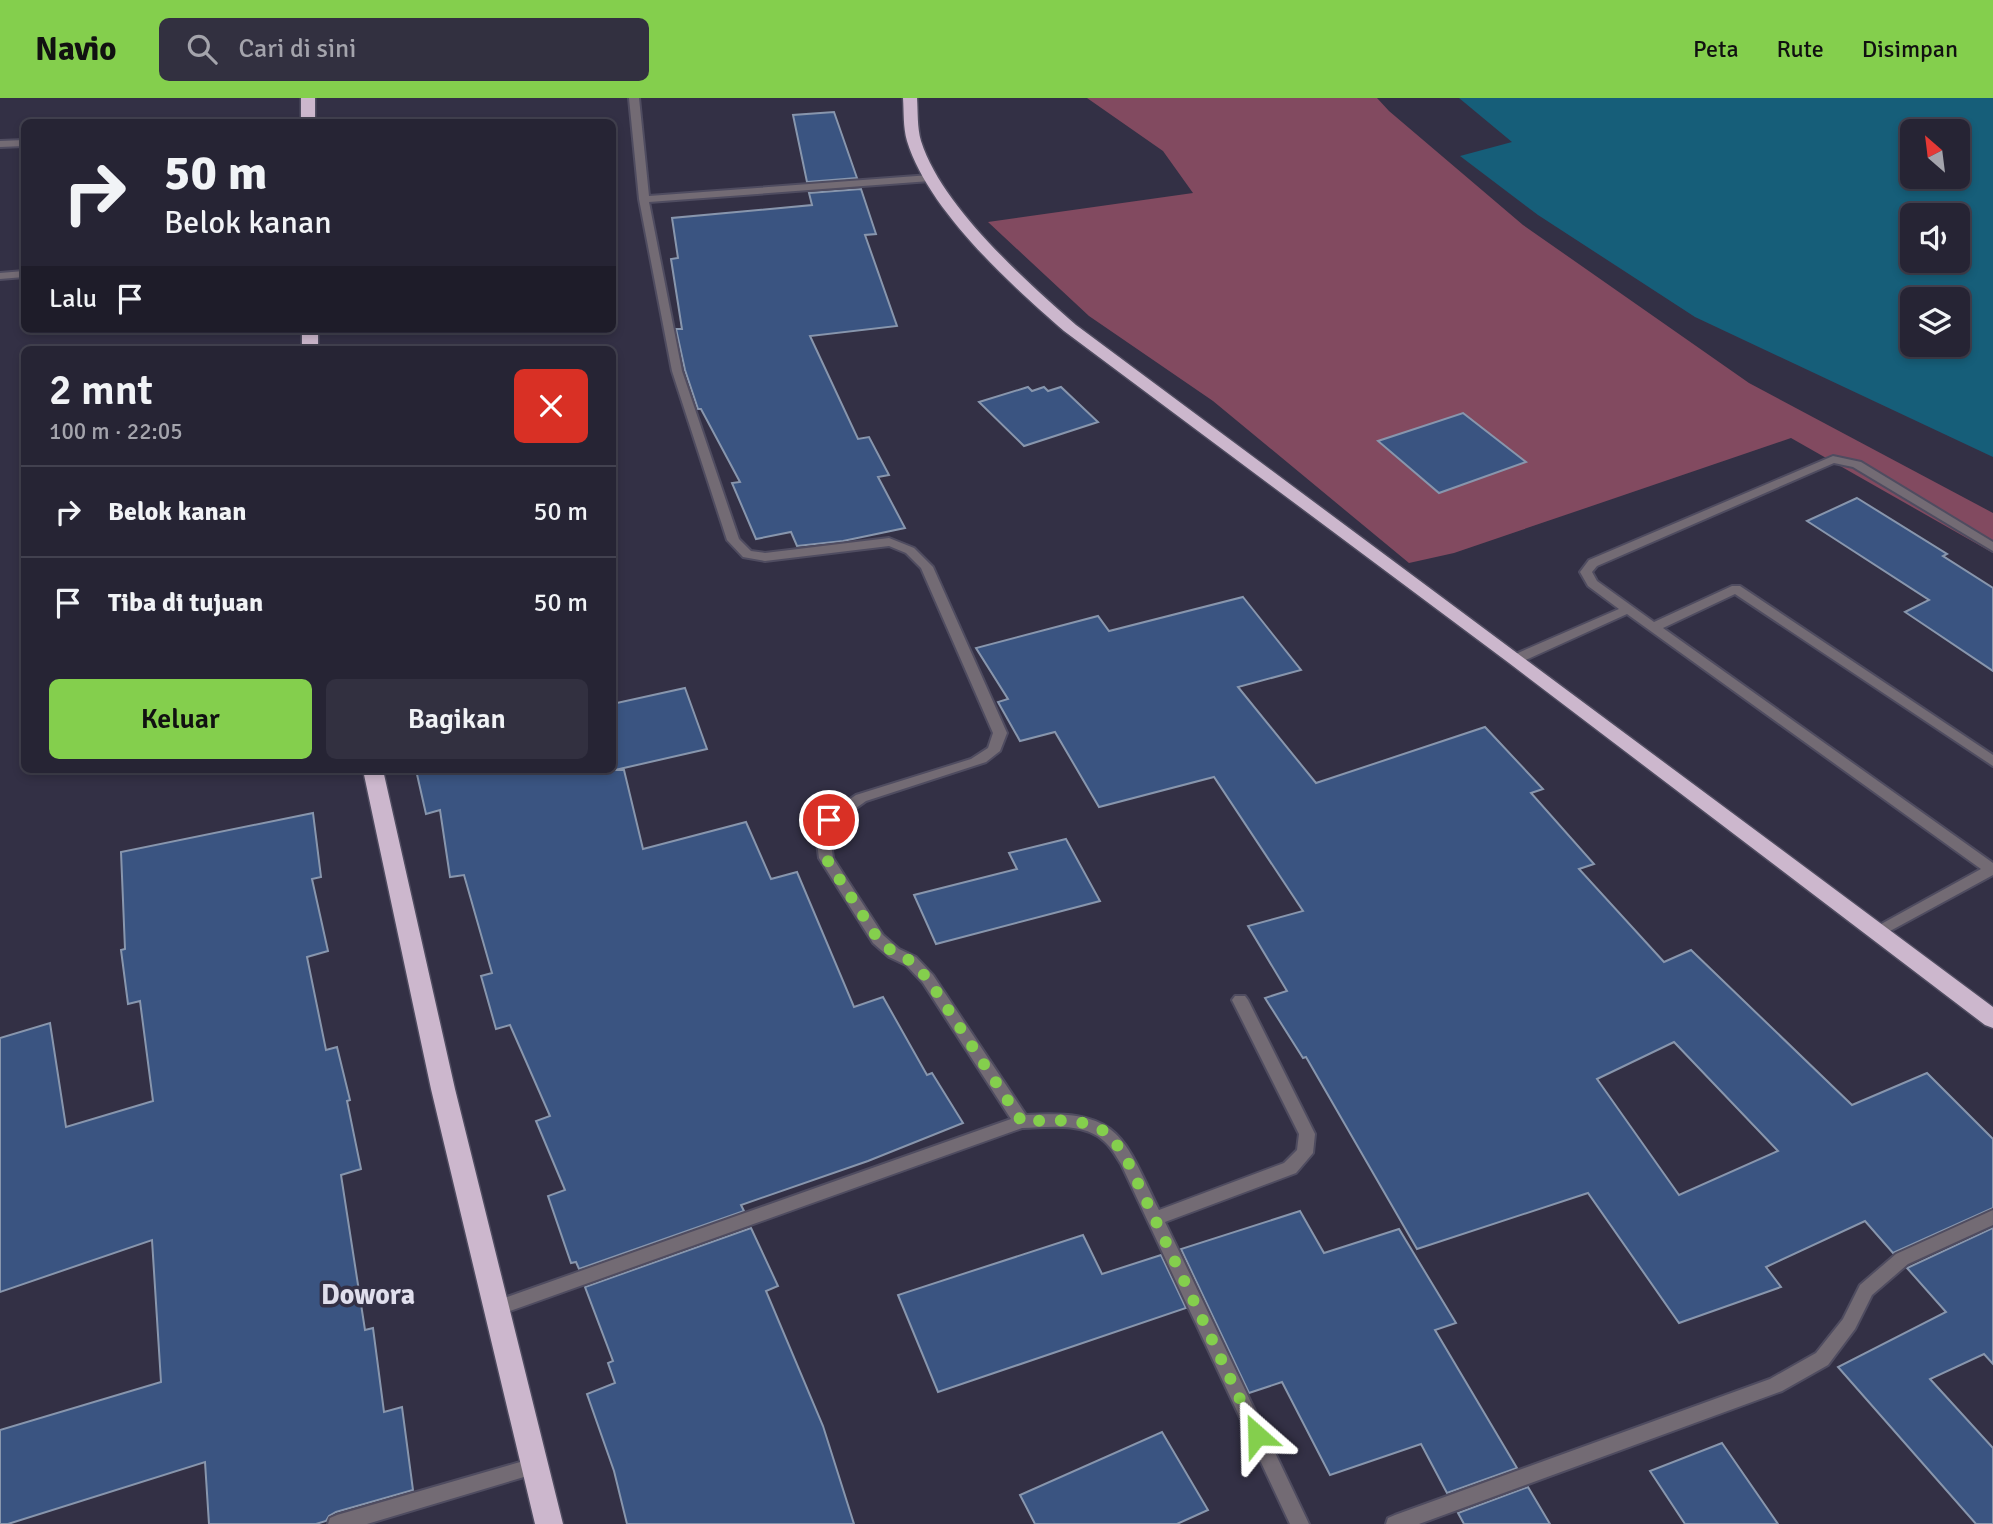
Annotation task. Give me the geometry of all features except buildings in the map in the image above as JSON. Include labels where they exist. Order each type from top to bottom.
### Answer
[{"type":"highway","points":[[308,98],[308,119]]},
{"type":"highway","points":[[910,98],[914,141],[930,178],[976,235],[1049,311],[1993,1019]]},
{"type":"highway","points":[[374,773],[443,1089],[549,1524]]},
{"type":"street","points":[[634,98],[644,199],[677,371],[733,540],[747,554],[765,557],[889,541],[916,553],[927,567],[993,714],[1000,733],[999,746],[992,753],[976,762],[861,798],[841,809],[829,820],[823,835],[826,858],[878,939],[894,953],[911,961],[928,979],[1022,1122]]},
{"type":"street","points":[[0,144],[21,144]]},
{"type":"street","points":[[644,199],[930,178]]},
{"type":"street","points":[[0,276],[21,274]]},
{"type":"street","points":[[1879,932],[1992,870],[1592,583],[1586,572],[1593,563],[1833,459],[1857,464],[1993,547]]},
{"type":"street","points":[[1653,627],[1736,589],[1993,761]]},
{"type":"street","points":[[1516,659],[1629,609]]},
{"type":"street","points":[[1155,1219],[1290,1168],[1305,1153],[1307,1133],[1240,1000]]},
{"type":"street","points":[[496,1308],[1022,1122],[1079,1122],[1110,1135],[1127,1160],[1300,1524]]},
{"type":"street","points":[[1395,1524],[1776,1385],[1822,1359],[1849,1324],[1866,1290],[1902,1259],[1993,1217]]},
{"type":"street","points":[[337,1524],[534,1466]]},
{"type":"shaded area","points":[[1087,98],[1377,98],[1523,225],[1749,383],[1993,513],[1993,553],[1791,438],[1454,553],[1409,563],[1213,401],[1089,316],[988,222],[1193,193],[1163,151]]},
{"type":"water","points":[[1459,98],[1993,98],[1993,457],[1695,317],[1538,215],[1460,156],[1512,142]]},
{"type":"district","name":"Dowora","points":[[368,1294]]},
{"type":"route","points":[[829,820],[823,835],[826,858],[878,939],[894,953],[911,961],[928,979],[1022,1122],[1079,1122],[1110,1135],[1127,1160],[1257,1435]]}]
